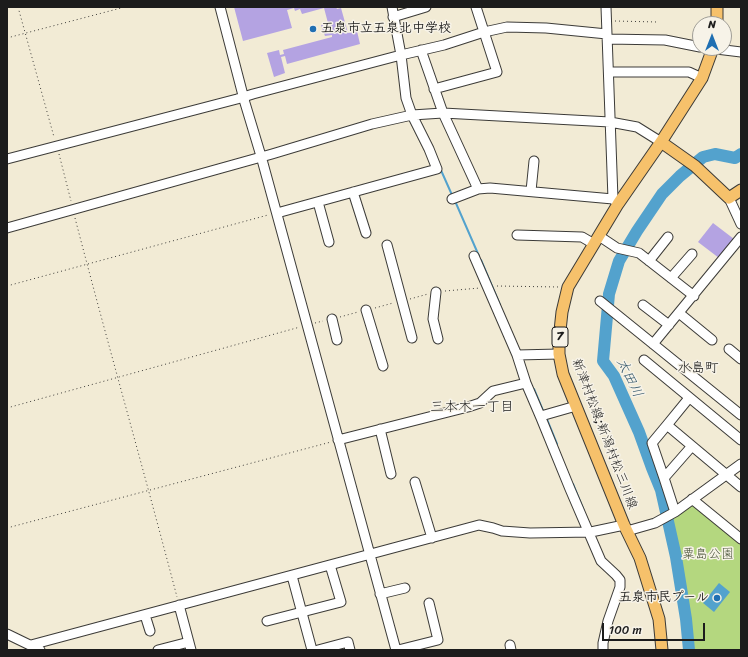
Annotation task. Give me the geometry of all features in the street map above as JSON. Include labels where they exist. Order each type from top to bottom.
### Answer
[{"type":"main road","name":"新津村松線;新潟村松三川線","points":[[662,650],[659,619],[640,558],[626,528],[563,374],[559,354],[559,340],[562,312],[568,287],[596,240],[615,202],[661,142],[702,78],[709,56]]},
{"type":"main road","points":[[661,142],[695,166],[729,198],[741,190]]},
{"type":"street","points":[[220,7],[380,594],[397,650],[438,640],[429,603]]},
{"type":"street","points":[[277,213],[437,169],[412,115],[406,98],[401,54],[392,7]]},
{"type":"street","points":[[393,17],[426,7]]},
{"type":"street","points":[[434,89],[497,72],[476,7]]},
{"type":"street","points":[[452,200],[478,189],[490,188],[531,191],[615,202],[610,122],[606,7]]},
{"type":"street","points":[[7,159],[507,27],[546,28],[607,36],[665,40],[692,45]]},
{"type":"street","points":[[422,50],[443,113],[478,189]]},
{"type":"street","points":[[609,72],[689,72],[702,78]]},
{"type":"street","points":[[7,228],[372,124],[412,115],[443,113],[610,122],[637,127],[661,142]]},
{"type":"street","points":[[531,191],[534,160]]},
{"type":"street","points":[[353,192],[366,233]]},
{"type":"street","points":[[729,198],[741,224]]},
{"type":"street","points":[[318,202],[329,242]]},
{"type":"street","points":[[517,235],[582,237],[639,253],[694,296]]},
{"type":"street","points":[[649,261],[668,237]]},
{"type":"street","points":[[653,344],[741,237]]},
{"type":"street","points":[[387,245],[412,338]]},
{"type":"street","points":[[671,278],[692,254]]},
{"type":"street","points":[[474,256],[517,355],[526,383],[601,561],[620,580],[620,587],[608,621],[603,650]]},
{"type":"street","points":[[436,292],[432,319],[438,339]]},
{"type":"street","points":[[600,301],[741,415]]},
{"type":"street","points":[[643,305],[669,325]]},
{"type":"street","points":[[366,310],[383,366]]},
{"type":"street","points":[[680,313],[712,340]]},
{"type":"street","points":[[332,319],[337,340]]},
{"type":"street","points":[[729,349],[741,359]]},
{"type":"street","points":[[517,355],[559,354]]},
{"type":"street","points":[[644,360],[741,440]]},
{"type":"street","points":[[338,440],[480,403],[493,391],[526,383]]},
{"type":"street","points":[[675,512],[652,443],[689,398]]},
{"type":"street","points":[[541,416],[576,406]]},
{"type":"street","points":[[667,425],[741,487]]},
{"type":"street","points":[[380,429],[391,474]]},
{"type":"street","points":[[664,478],[692,446]]},
{"type":"street","points":[[31,645],[479,525],[502,531],[530,533],[588,532],[626,528],[655,522],[675,512],[741,464]]},
{"type":"street","points":[[416,482],[432,538]]},
{"type":"street","points":[[692,499],[741,539]]},
{"type":"street","points":[[267,621],[341,602],[330,565]]},
{"type":"street","points":[[292,576],[312,650]]},
{"type":"street","points":[[380,594],[405,588]]},
{"type":"street","points":[[158,650],[190,646],[179,605]]},
{"type":"street","points":[[145,615],[150,631]]},
{"type":"street","points":[[7,634],[40,650]]},
{"type":"street","points":[[318,650],[348,642],[350,650]]},
{"type":"path","points":[[18,7],[56,146]]},
{"type":"path","points":[[7,38],[125,7]]},
{"type":"path","points":[[607,21],[657,22]]},
{"type":"path","points":[[7,286],[277,213]]},
{"type":"path","points":[[87,264],[179,605]]},
{"type":"path","points":[[498,286],[568,287]]},
{"type":"path","points":[[7,408],[307,325]]},
{"type":"path","points":[[7,528],[338,440]]},
{"type":"green space","name":"粟島公園","points":[[692,499],[741,539],[741,650],[689,650],[682,592],[669,515]]},
{"type":"water","name":"五泉市民プール","points":[[719,583],[730,592],[714,612],[703,603]]},
{"type":"building","points":[[234,7],[341,8],[348,33],[357,31],[360,44],[287,64],[285,56],[281,57],[285,73],[274,77],[267,53],[279,50],[280,55],[284,54],[283,50],[332,37],[332,35],[325,36],[321,25],[328,23],[324,8],[302,14],[300,9],[295,11],[294,8],[287,10],[292,28],[243,41]]},
{"type":"building","points":[[713,223],[734,239],[719,258],[698,242]]},
{"type":"waterway","name":"太田川","points":[[689,650],[686,619],[676,557],[661,490],[639,432],[614,376],[603,361],[609,294],[619,261],[662,194],[680,176],[703,157],[715,154],[735,158],[741,154]]},
{"type":"waterway","points":[[440,168],[452,195]]},
{"type":"waterway","points":[[455,201],[479,256]]},
{"type":"waterway","points":[[481,260],[500,305]]},
{"type":"waterway","points":[[534,389],[544,413]]},
{"type":"waterway","points":[[546,417],[557,444]]},
{"type":"waterway","points":[[573,484],[584,511]]},
{"type":"place","name":"五泉市立五泉北中学校","points":[[313,29]]},
{"type":"place","name":"五泉市民プール","points":[[717,598]]},
{"type":"district","name":"水島町","points":[[698,368]]},
{"type":"district","name":"三本木一丁目","points":[[472,407]]}]
